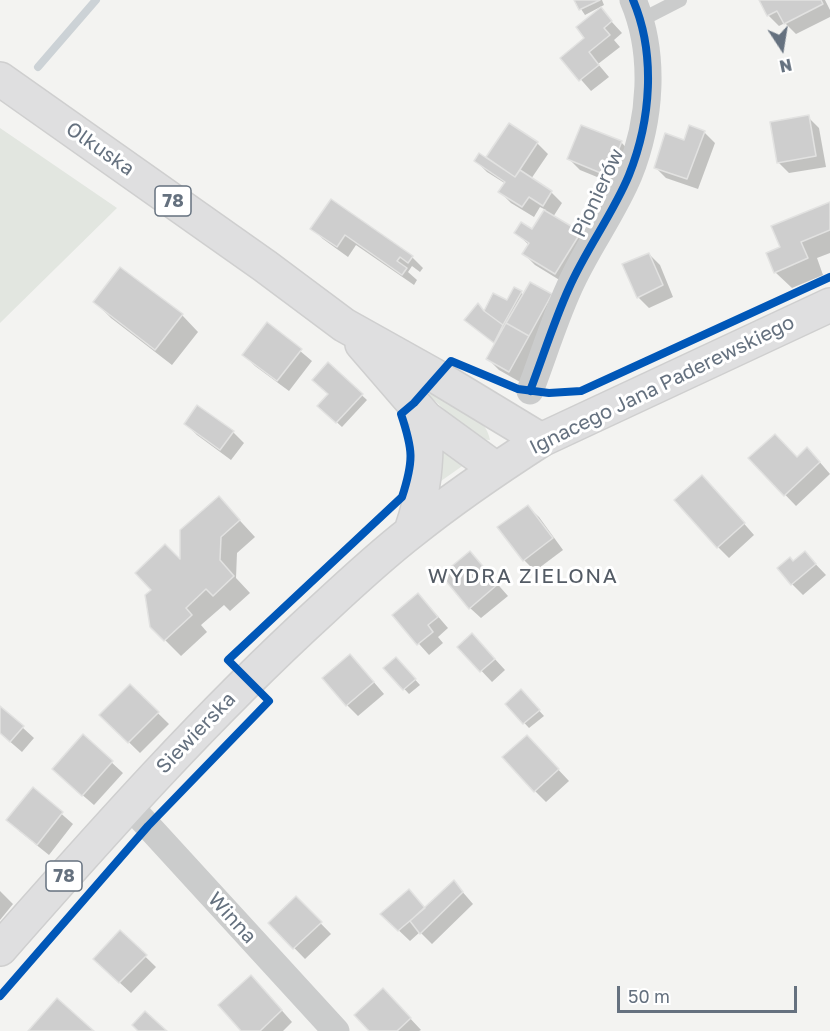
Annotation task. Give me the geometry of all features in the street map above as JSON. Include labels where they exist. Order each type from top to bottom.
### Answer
[{"type":"main road","name":"Olkuska","points":[[0,79],[237,246],[344,325],[437,376],[541,440]]},
{"type":"main road","name":"Ignacego Jana Paderewskiego","points":[[496,469],[541,440],[830,305]]},
{"type":"main road","name":"Olkuska","points":[[344,325],[426,418],[496,469]]},
{"type":"main road","name":"78","points":[[411,531],[421,503],[426,471],[426,418]]},
{"type":"main road","name":"Siewierska","points":[[0,949],[128,804],[248,679],[411,531],[496,469]]},
{"type":"street","name":"Pionierów","points":[[530,391],[569,287],[629,174],[641,133],[648,96],[648,69],[637,10]]},
{"type":"street","name":"Winna","points":[[128,804],[336,1031]]},
{"type":"lane","name":"Pionierów","points":[[637,10],[680,0]]},
{"type":"shaded area","points":[[0,128],[117,208],[0,323]]},
{"type":"shaded area","points":[[434,390],[476,417],[487,431],[490,440],[475,435],[450,415],[429,395]]},
{"type":"shaded area","points":[[441,436],[468,462],[441,481],[443,457]]},
{"type":"building","points":[[574,0],[600,0],[579,10]]},
{"type":"building","points":[[759,0],[821,0],[823,4],[784,24],[777,11],[767,16]]},
{"type":"building","points":[[601,7],[612,21],[604,28],[610,35],[589,52],[599,65],[579,81],[560,58],[584,38],[576,27]]},
{"type":"building","points":[[809,115],[816,156],[777,163],[770,122]]},
{"type":"building","points":[[509,123],[538,142],[515,177],[486,157]]},
{"type":"building","points":[[581,125],[622,141],[608,176],[567,159]]},
{"type":"building","points":[[689,125],[705,131],[687,179],[654,168],[665,133],[684,140]]},
{"type":"building","points":[[479,153],[515,177],[520,170],[552,191],[543,206],[529,197],[522,207],[498,192],[505,182],[474,161]]},
{"type":"building","points":[[331,199],[413,256],[408,263],[400,257],[397,261],[407,268],[402,275],[345,235],[337,247],[310,229]]},
{"type":"building","points":[[830,202],[830,230],[801,242],[808,258],[774,273],[766,253],[780,247],[771,226]]},
{"type":"building","points":[[544,210],[581,232],[555,274],[522,254],[529,243],[514,233],[521,222],[532,229]]},
{"type":"building","points":[[649,253],[663,285],[637,298],[622,264]]},
{"type":"building","points":[[120,267],[183,314],[155,350],[93,302]]},
{"type":"building","points":[[530,282],[552,294],[529,336],[506,323]]},
{"type":"building","points":[[514,287],[522,291],[503,325],[484,311],[493,293],[507,300]]},
{"type":"building","points":[[478,303],[484,311],[503,325],[494,343],[464,320]]},
{"type":"building","points":[[267,322],[302,349],[277,381],[242,355]]},
{"type":"building","points":[[506,323],[529,336],[509,372],[486,359]]},
{"type":"building","points":[[328,362],[363,394],[336,423],[317,406],[328,394],[312,380]]},
{"type":"building","points":[[197,405],[234,431],[220,450],[184,424]]},
{"type":"building","points":[[775,434],[797,457],[807,447],[820,462],[784,496],[748,458]]},
{"type":"building","points":[[702,475],[745,523],[717,548],[674,500]]},
{"type":"building","points":[[219,496],[240,520],[221,537],[220,560],[234,576],[213,596],[206,589],[186,608],[192,615],[164,641],[150,627],[145,595],[151,590],[135,573],[165,544],[180,559],[180,530]]},
{"type":"building","points":[[528,505],[553,538],[523,561],[497,527]]},
{"type":"building","points":[[470,551],[498,584],[469,609],[441,575]]},
{"type":"building","points":[[805,551],[816,564],[791,585],[777,568],[790,557],[793,561]]},
{"type":"building","points":[[418,593],[438,617],[428,625],[433,632],[417,645],[392,615]]},
{"type":"building","points":[[472,633],[495,659],[480,672],[457,647]]},
{"type":"building","points":[[350,654],[374,682],[346,706],[322,678]]},
{"type":"building","points":[[396,657],[416,679],[403,690],[383,668]]},
{"type":"building","points":[[130,684],[159,712],[128,743],[99,715]]},
{"type":"building","points":[[521,689],[540,710],[523,724],[505,704]]},
{"type":"building","points":[[0,706],[24,726],[10,742],[0,733]]},
{"type":"building","points":[[83,734],[113,761],[82,796],[52,769]]},
{"type":"building","points":[[527,735],[559,769],[534,792],[502,757]]},
{"type":"building","points":[[33,787],[63,812],[37,845],[6,820]]},
{"type":"building","points":[[454,880],[463,892],[420,934],[410,921]]},
{"type":"building","points":[[409,889],[425,908],[398,931],[380,914]]},
{"type":"building","points":[[296,896],[322,922],[293,949],[268,923]]},
{"type":"building","points":[[120,930],[147,955],[119,983],[93,959]]},
{"type":"building","points":[[251,975],[282,1010],[260,1031],[241,1031],[218,1005]]},
{"type":"building","points":[[383,988],[411,1018],[397,1031],[369,1031],[354,1015]]},
{"type":"building","points":[[57,998],[94,1031],[28,1031]]},
{"type":"building","points":[[145,1011],[167,1031],[138,1031],[132,1025]]},
{"type":"waterway","points":[[38,67],[96,0]]},
{"type":"cycle path","points":[[530,391],[569,288],[623,189],[642,132],[646,110],[648,65],[645,42],[633,0]]},
{"type":"cycle path","points":[[0,996],[148,826],[269,701],[228,660],[402,497],[409,473],[410,446],[401,414],[414,403],[451,361],[518,389],[549,393],[581,391],[830,277]]},
{"type":"district","name":"WYDRA ZIELONA","points":[[523,576]]}]
